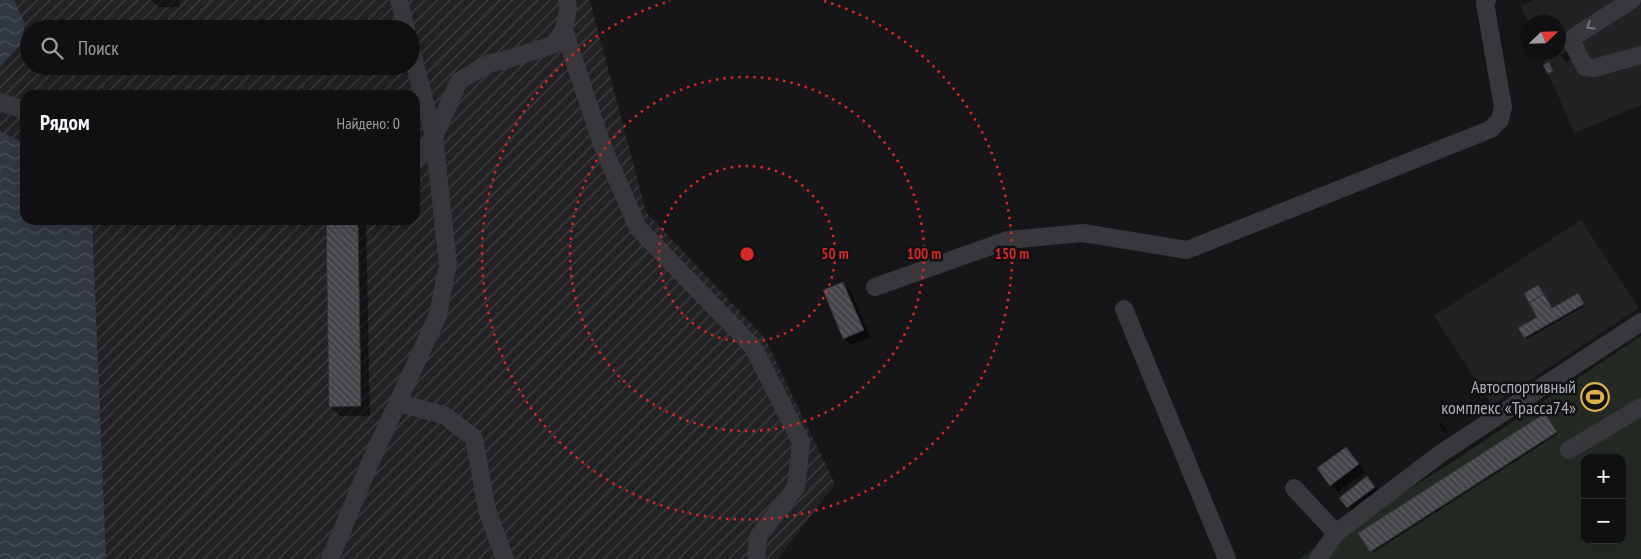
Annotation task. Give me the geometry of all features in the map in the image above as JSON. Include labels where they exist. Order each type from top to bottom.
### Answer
[{"type":"lane","points":[[399,0],[404,20]]},
{"type":"lane","points":[[420,153],[434,137],[459,81],[490,63],[553,45],[564,30],[568,9],[567,0]]},
{"type":"lane","points":[[875,287],[1008,240],[1083,233],[1187,250],[1491,128],[1500,120],[1503,107],[1486,0]]},
{"type":"lane","points":[[1632,0],[1575,36],[1572,42],[1586,67],[1594,68],[1641,55]]},
{"type":"lane","points":[[564,30],[602,145],[638,228],[753,347],[801,442],[796,487],[758,537],[756,559]]},
{"type":"lane","points":[[330,559],[373,456],[438,316],[448,264],[434,137],[418,75]]},
{"type":"lane","points":[[0,102],[20,108]]},
{"type":"lane","points":[[1124,309],[1227,559]]},
{"type":"lane","points":[[1318,559],[1336,533],[1440,454],[1641,322]]},
{"type":"lane","points":[[398,403],[444,415],[474,438],[487,510],[505,559]]},
{"type":"lane","points":[[1569,450],[1641,407]]},
{"type":"lane","points":[[1294,488],[1336,533]]},
{"type":"shaded area","points":[[0,0],[590,0],[646,212],[765,338],[835,484],[778,559],[0,559]]},
{"type":"shaded area","points":[[1534,0],[1641,0],[1641,105],[1574,133],[1543,60],[1566,60],[1566,15],[1524,15],[1521,6]]},
{"type":"shaded area","points":[[1581,220],[1639,308],[1492,405],[1434,316]]},
{"type":"shaded area","name":"Автоспортивный комплекс «Трасса74»","points":[[1641,336],[1641,559],[1298,559],[1452,462]]},
{"type":"water","points":[[0,0],[14,0],[23,20],[20,20],[20,45],[0,67]]},
{"type":"water","points":[[0,131],[20,141],[20,225],[92,225],[106,559],[0,559]]},
{"type":"building","points":[[1549,62],[1553,71],[1548,74],[1543,65]]},
{"type":"building","points":[[326,225],[358,225],[361,406],[329,407]]},
{"type":"building","points":[[843,282],[864,330],[843,339],[823,290]]},
{"type":"building","points":[[1538,285],[1544,294],[1529,303],[1524,293]]},
{"type":"building","points":[[1578,293],[1584,304],[1524,338],[1518,328],[1537,317],[1529,303],[1544,294],[1552,308]]},
{"type":"building","points":[[1545,413],[1557,432],[1370,552],[1358,533]]},
{"type":"building","points":[[1346,447],[1359,464],[1330,486],[1317,468]]},
{"type":"building","points":[[1367,476],[1375,487],[1347,508],[1339,498]]},
{"type":"place","name":"Автоспортивный комплекс «Трасса74»","points":[[1595,397]]}]
